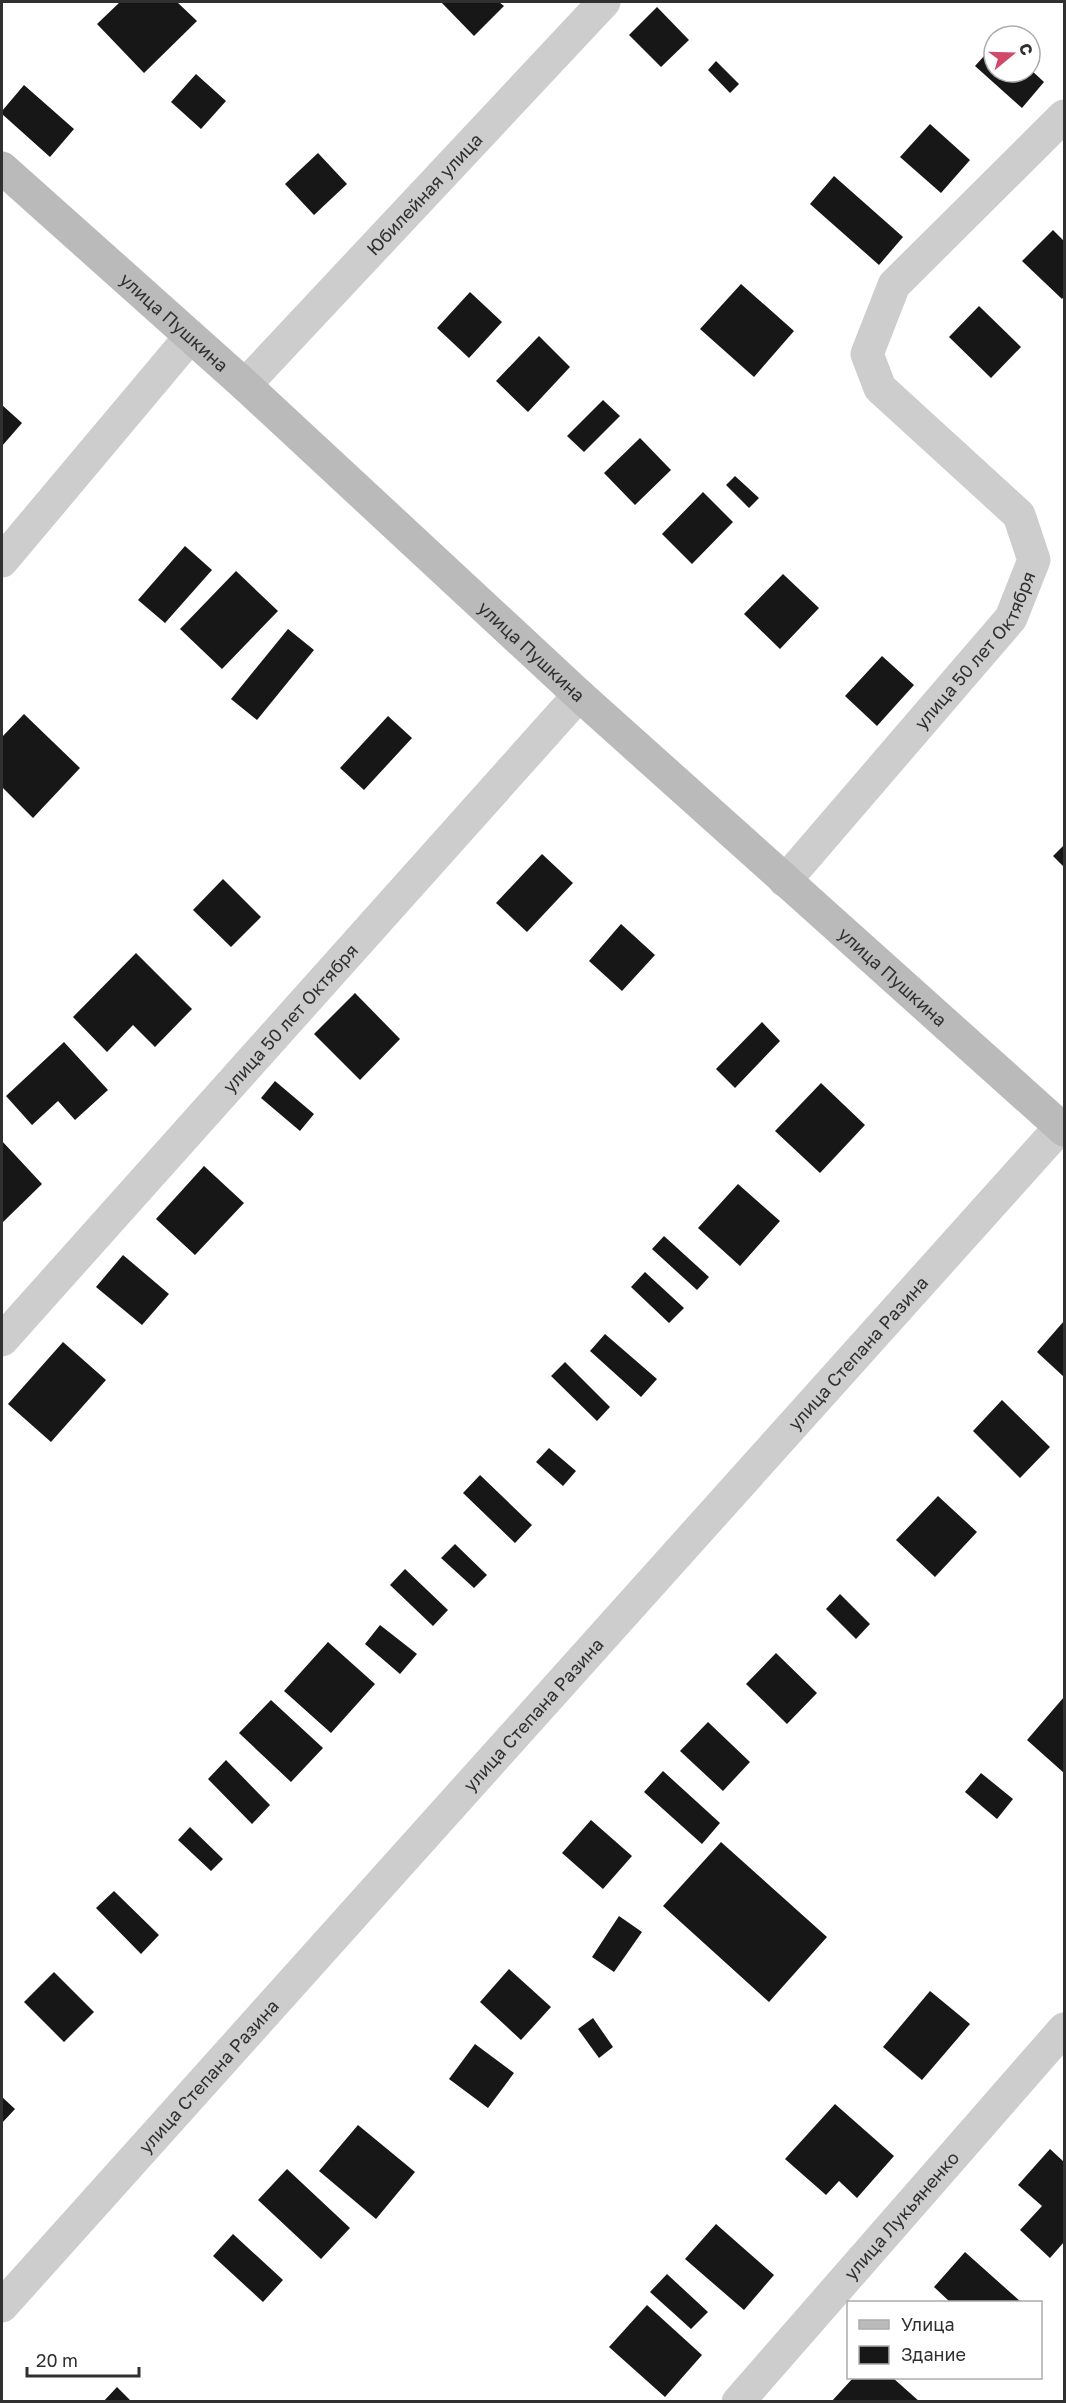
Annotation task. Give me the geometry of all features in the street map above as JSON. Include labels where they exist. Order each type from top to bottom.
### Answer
[{"type":"street","name":"Юбилейная улица","points":[[245,386],[604,2]]},
{"type":"street","name":"улица 50 лет Октября","points":[[785,881],[1011,618],[1034,560],[1019,515],[880,388],[867,354],[894,285],[1065,116]]},
{"type":"street","name":"улица Пушкина","points":[[2,168],[245,386],[579,695],[785,881],[1063,1126]]},
{"type":"street","points":[[2,561],[190,337]]},
{"type":"street","name":"улица 50 лет Октября","points":[[2,1340],[579,695]]},
{"type":"street","name":"улица Степана Разина","points":[[2,2306],[1063,1126]]},
{"type":"street","name":"улица Лукьяненко","points":[[738,2402],[1065,2029]]},
{"type":"building","points":[[120,2],[177,2],[197,21],[144,73],[97,24]]},
{"type":"building","points":[[441,2],[499,2],[504,6],[474,36]]},
{"type":"building","points":[[657,7],[689,40],[661,67],[629,35]]},
{"type":"building","points":[[982,58],[982,72],[975,66]]},
{"type":"building","points":[[716,61],[739,84],[730,93],[708,70]]},
{"type":"building","points":[[196,74],[226,101],[201,129],[171,102]]},
{"type":"building","points":[[1042,80],[1044,82],[1022,108],[995,84],[1042,84]]},
{"type":"building","points":[[24,85],[74,129],[50,157],[2,114],[2,111]]},
{"type":"building","points":[[930,124],[970,160],[941,193],[900,157]]},
{"type":"building","points":[[318,153],[347,184],[314,215],[285,184]]},
{"type":"building","points":[[834,176],[903,237],[879,265],[810,204]]},
{"type":"building","points":[[1053,230],[1064,241],[1064,296],[1062,299],[1022,261]]},
{"type":"building","points":[[741,284],[794,331],[754,377],[700,329]]},
{"type":"building","points":[[470,292],[502,322],[469,358],[437,328]]},
{"type":"building","points":[[979,306],[1021,347],[991,378],[949,337]]},
{"type":"building","points":[[539,336],[570,367],[528,412],[496,381]]},
{"type":"building","points":[[603,400],[620,416],[584,452],[567,436]]},
{"type":"building","points":[[2,405],[22,423],[2,446]]},
{"type":"building","points":[[640,438],[671,470],[635,505],[604,473]]},
{"type":"building","points":[[735,476],[759,498],[749,508],[726,485]]},
{"type":"building","points":[[703,492],[733,522],[692,564],[662,534]]},
{"type":"building","points":[[185,546],[212,570],[165,623],[138,600]]},
{"type":"building","points":[[236,571],[278,611],[222,669],[180,629]]},
{"type":"building","points":[[783,574],[819,608],[780,649],[744,614]]},
{"type":"building","points":[[288,629],[314,650],[257,720],[231,699]]},
{"type":"building","points":[[882,656],[914,685],[877,726],[845,696]]},
{"type":"building","points":[[24,714],[80,768],[33,818],[2,787],[2,737]]},
{"type":"building","points":[[388,716],[412,738],[364,790],[340,768]]},
{"type":"building","points":[[1064,845],[1064,867],[1053,856]]},
{"type":"building","points":[[542,854],[573,883],[527,932],[496,903]]},
{"type":"building","points":[[223,879],[261,917],[231,947],[193,910]]},
{"type":"building","points":[[621,924],[655,955],[622,991],[589,961]]},
{"type":"building","points":[[136,953],[192,1009],[155,1047],[133,1025],[107,1052],[73,1017]]},
{"type":"building","points":[[355,993],[400,1039],[360,1080],[314,1034]]},
{"type":"building","points":[[762,1022],[780,1041],[735,1088],[716,1069]]},
{"type":"building","points":[[64,1042],[108,1090],[75,1120],[58,1101],[32,1125],[6,1096]]},
{"type":"building","points":[[275,1081],[314,1114],[300,1131],[261,1098]]},
{"type":"building","points":[[821,1083],[865,1125],[820,1173],[775,1131]]},
{"type":"building","points":[[2,1141],[42,1184],[2,1223]]},
{"type":"building","points":[[204,1166],[244,1203],[195,1255],[156,1219]]},
{"type":"building","points":[[738,1184],[780,1221],[740,1266],[698,1228]]},
{"type":"building","points":[[664,1236],[709,1277],[697,1290],[652,1249]]},
{"type":"building","points":[[123,1255],[169,1294],[142,1325],[96,1287]]},
{"type":"building","points":[[645,1272],[684,1308],[669,1323],[631,1287]]},
{"type":"building","points":[[1064,1321],[1064,1377],[1037,1352]]},
{"type":"building","points":[[605,1334],[657,1379],[641,1397],[590,1351]]},
{"type":"building","points":[[63,1342],[106,1380],[51,1442],[8,1404]]},
{"type":"building","points":[[565,1362],[610,1407],[597,1421],[551,1376]]},
{"type":"building","points":[[1002,1400],[1050,1447],[1020,1478],[973,1431]]},
{"type":"building","points":[[549,1448],[576,1471],[563,1486],[536,1462]]},
{"type":"building","points":[[480,1475],[532,1525],[515,1543],[463,1493]]},
{"type":"building","points":[[938,1496],[977,1532],[935,1577],[896,1540]]},
{"type":"building","points":[[455,1544],[487,1575],[474,1588],[441,1558]]},
{"type":"building","points":[[405,1569],[448,1610],[433,1626],[390,1585]]},
{"type":"building","points":[[840,1594],[870,1624],[856,1639],[826,1609]]},
{"type":"building","points":[[380,1625],[417,1654],[400,1674],[365,1644]]},
{"type":"building","points":[[328,1642],[375,1684],[331,1733],[284,1691]]},
{"type":"building","points":[[776,1653],[817,1693],[787,1724],[746,1684]]},
{"type":"building","points":[[1064,1697],[1064,1773],[1027,1740]]},
{"type":"building","points":[[271,1700],[323,1748],[291,1782],[239,1733]]},
{"type":"building","points":[[708,1722],[750,1762],[723,1791],[680,1751]]},
{"type":"building","points":[[226,1760],[270,1805],[252,1824],[208,1779]]},
{"type":"building","points":[[663,1771],[720,1823],[702,1844],[644,1792]]},
{"type":"building","points":[[981,1773],[1013,1799],[997,1819],[965,1792]]},
{"type":"building","points":[[591,1820],[632,1856],[603,1889],[562,1853]]},
{"type":"building","points":[[190,1827],[223,1859],[211,1871],[178,1840]]},
{"type":"building","points":[[721,1842],[827,1937],[769,2002],[663,1906]]},
{"type":"building","points":[[114,1891],[159,1935],[141,1954],[96,1908]]},
{"type":"building","points":[[619,1916],[642,1932],[614,1972],[592,1957]]},
{"type":"building","points":[[509,1969],[551,2007],[521,2040],[480,2002]]},
{"type":"building","points":[[54,1972],[94,2012],[64,2042],[24,2002]]},
{"type":"building","points":[[930,1991],[970,2024],[922,2080],[883,2047]]},
{"type":"building","points":[[593,2018],[613,2047],[599,2058],[578,2029]]},
{"type":"building","points":[[475,2044],[514,2073],[488,2108],[449,2079]]},
{"type":"building","points":[[2,2097],[15,2109],[2,2123]]},
{"type":"building","points":[[835,2104],[894,2156],[857,2198],[839,2181],[826,2195],[785,2159]]},
{"type":"building","points":[[358,2125],[415,2172],[376,2219],[319,2171]]},
{"type":"building","points":[[1050,2149],[1064,2162],[1064,2242],[1050,2258],[1020,2230],[1042,2206],[1018,2185]]},
{"type":"building","points":[[287,2169],[350,2228],[321,2259],[258,2200]]},
{"type":"building","points":[[716,2224],[774,2275],[744,2310],[685,2259]]},
{"type":"building","points":[[233,2234],[283,2280],[263,2302],[213,2256]]},
{"type":"building","points":[[965,2252],[1020,2301],[949,2301],[934,2287]]},
{"type":"building","points":[[667,2274],[708,2312],[691,2329],[650,2292]]},
{"type":"building","points":[[647,2305],[702,2355],[665,2397],[609,2347]]},
{"type":"building","points":[[852,2379],[894,2379],[920,2402],[831,2402]]},
{"type":"building","points":[[117,2387],[132,2402],[103,2402]]}]
